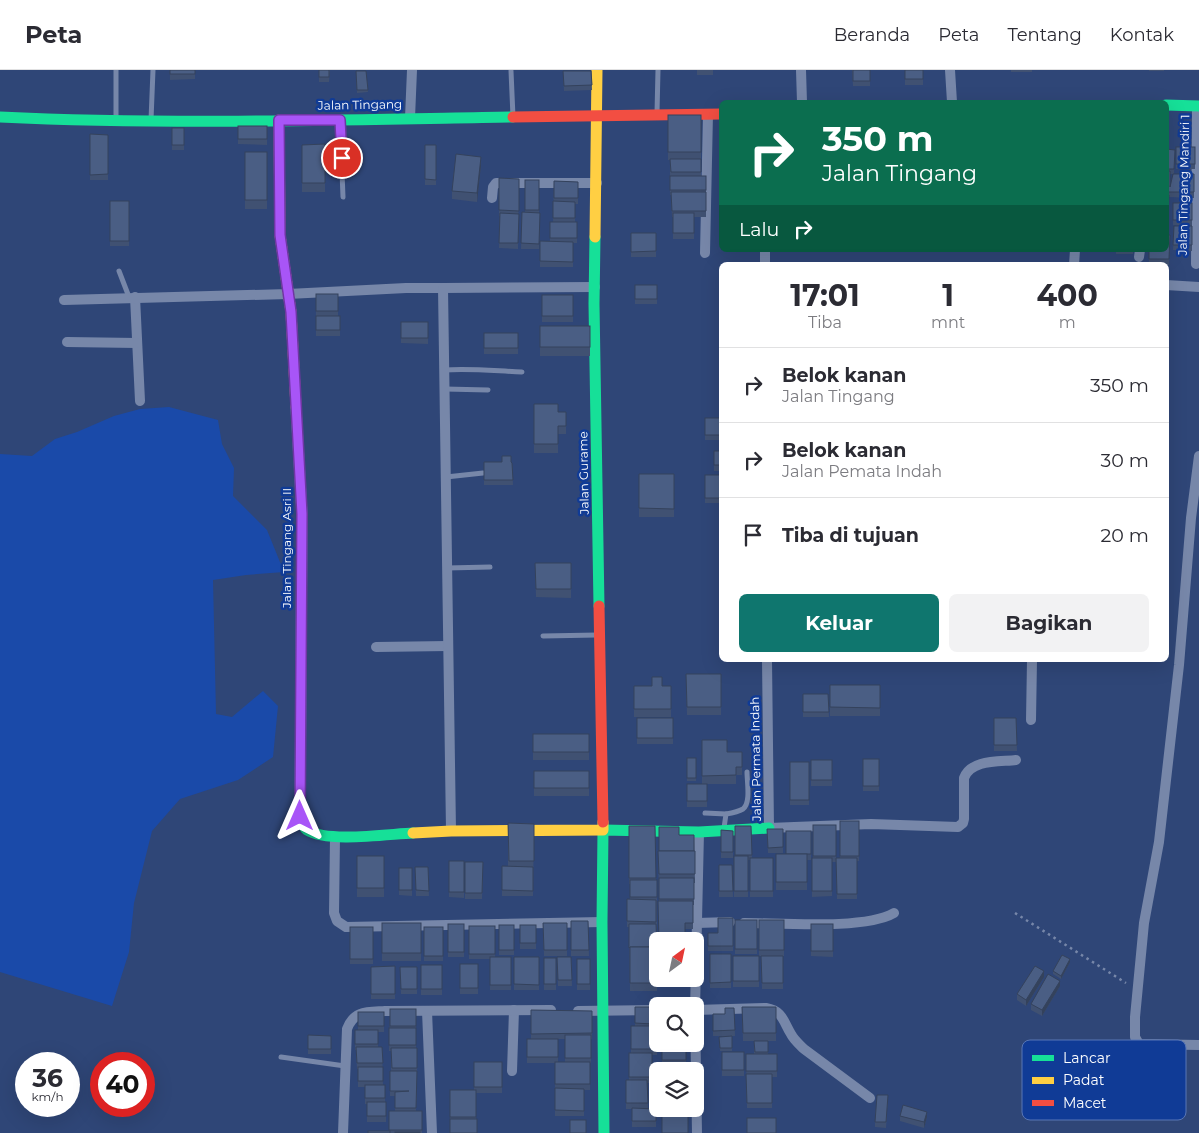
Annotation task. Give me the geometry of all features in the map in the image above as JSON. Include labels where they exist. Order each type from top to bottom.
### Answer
[{"type":"street","points":[[410,118],[412,70]]},
{"type":"street","name":"Jalan Gurame","points":[[597,70],[596,287],[594,304],[604,830],[602,922],[604,1133]]},
{"type":"street","points":[[801,70],[802,100]]},
{"type":"street","points":[[950,70],[952,100]]},
{"type":"street","points":[[1169,105],[1198,106]]},
{"type":"street","name":"Jalan Tingang Mandiri 1","points":[[1196,264],[1198,106]]},
{"type":"street","points":[[706,253],[708,114]]},
{"type":"street","name":"Jalan Tingang","points":[[0,117],[151,121],[719,114]]},
{"type":"street","name":"Jalan Tingang Asri II","points":[[279,120],[280,235],[291,312],[302,514],[300,816],[303,826],[309,831],[335,837],[451,831],[604,830],[698,832],[770,828]]},
{"type":"street","points":[[492,198],[493,187],[496,183],[597,183]]},
{"type":"street","points":[[1169,286],[1199,287]]},
{"type":"street","points":[[64,300],[288,294],[406,288],[596,287]]},
{"type":"street","points":[[443,288],[451,831]]},
{"type":"street","points":[[132,297],[137,342],[140,401]]},
{"type":"street","points":[[67,342],[137,342]]},
{"type":"street","points":[[1137,1040],[1135,1037],[1138,991],[1145,916],[1159,842],[1179,665],[1191,518],[1199,456]]},
{"type":"street","points":[[376,647],[448,646]]},
{"type":"street","name":"Jalan Permata Indah","points":[[767,662],[770,828],[871,824],[958,827],[963,823],[964,819],[964,778],[966,772],[976,765],[1016,760]]},
{"type":"street","points":[[1031,720],[1032,662]]},
{"type":"street","points":[[695,997],[698,832]]},
{"type":"street","points":[[335,837],[334,913],[337,921],[346,927],[602,922]]},
{"type":"street","points":[[697,923],[840,923],[877,920],[894,913]]},
{"type":"street","points":[[704,1010],[766,1008],[776,1011],[784,1018],[796,1041],[804,1049],[870,1098]]},
{"type":"street","points":[[512,1071],[514,1010]]},
{"type":"street","points":[[343,1133],[347,1028],[350,1021],[362,1012],[649,1010]]},
{"type":"street","points":[[427,1012],[432,1133]]},
{"type":"street","points":[[1186,1045],[1199,1045]]},
{"type":"street","points":[[696,1052],[697,1133]]},
{"type":"lane","points":[[116,70],[116,120]]},
{"type":"lane","points":[[151,121],[154,70]]},
{"type":"lane","points":[[657,114],[658,70]]},
{"type":"lane","points":[[511,71],[514,117]]},
{"type":"lane","points":[[340,120],[343,197]]},
{"type":"lane","points":[[119,271],[132,297]]},
{"type":"lane","points":[[444,370],[467,368],[480,371],[522,372]]},
{"type":"lane","points":[[444,389],[488,390]]},
{"type":"lane","points":[[446,477],[483,473]]},
{"type":"lane","points":[[447,568],[490,567]]},
{"type":"lane","points":[[542,636],[600,635]]},
{"type":"lane","points":[[705,813],[726,814],[738,812],[746,806],[747,772]]},
{"type":"lane","points":[[724,830],[726,814]]},
{"type":"lane","points":[[281,1057],[345,1066]]},
{"type":"path","points":[[1015,913],[1138,991]]},
{"type":"shaded area","points":[[169,407],[218,420],[222,444],[234,468],[233,496],[267,530],[284,572],[213,580],[216,714],[232,717],[263,691],[278,706],[273,757],[238,780],[180,799],[152,831],[134,903],[129,952],[112,1006],[0,972],[0,454],[32,456],[55,439],[114,416],[140,409]]},
{"type":"building","points":[[170,70],[195,70],[195,74],[170,74]]},
{"type":"building","points":[[319,70],[329,70],[329,77],[319,77]]},
{"type":"building","points":[[853,70],[870,70],[870,81],[853,81]]},
{"type":"building","points":[[905,70],[923,70],[923,79],[905,79]]},
{"type":"building","points":[[356,71],[366,71],[368,90],[357,90]]},
{"type":"building","points":[[563,71],[591,71],[592,85],[564,86]]},
{"type":"building","points":[[668,115],[701,115],[701,152],[668,152]]},
{"type":"building","points":[[238,126],[267,126],[267,139],[238,139]]},
{"type":"building","points":[[172,128],[184,128],[184,145],[172,145]]},
{"type":"building","points":[[90,134],[108,135],[108,174],[90,175]]},
{"type":"building","points":[[325,144],[325,183],[302,183],[302,145]]},
{"type":"building","points":[[425,145],[436,145],[436,180],[425,179]]},
{"type":"building","points":[[1176,147],[1195,147],[1195,164],[1176,164]]},
{"type":"building","points":[[1169,149],[1175,150],[1174,169],[1169,169]]},
{"type":"building","points":[[245,152],[267,152],[267,200],[245,200]]},
{"type":"building","points":[[456,154],[481,157],[477,193],[452,191]]},
{"type":"building","points":[[670,159],[701,159],[701,172],[671,172]]},
{"type":"building","points":[[1169,171],[1170,187],[1173,174],[1194,174],[1194,192],[1169,192]]},
{"type":"building","points":[[670,176],[706,176],[706,190],[670,190]]},
{"type":"building","points":[[499,178],[519,179],[519,211],[499,210]]},
{"type":"building","points":[[525,180],[539,180],[539,210],[525,210]]},
{"type":"building","points":[[554,181],[578,182],[578,198],[554,198]]},
{"type":"building","points":[[671,192],[706,192],[706,211],[672,211]]},
{"type":"building","points":[[110,201],[129,201],[129,241],[110,241]]},
{"type":"building","points":[[553,201],[575,202],[575,218],[553,218]]},
{"type":"building","points":[[1173,203],[1192,203],[1192,220],[1173,220]]},
{"type":"building","points":[[522,212],[540,213],[539,244],[521,243]]},
{"type":"building","points":[[500,213],[519,214],[518,243],[499,243]]},
{"type":"building","points":[[673,213],[694,213],[694,233],[673,233]]},
{"type":"building","points":[[550,222],[577,222],[577,238],[550,238]]},
{"type":"building","points":[[1174,226],[1192,226],[1192,245],[1173,245]]},
{"type":"building","points":[[631,233],[656,233],[656,251],[631,252]]},
{"type":"building","points":[[1170,235],[1169,259],[1149,259],[1149,252],[1169,252]]},
{"type":"building","points":[[540,241],[573,242],[573,262],[540,261]]},
{"type":"building","points":[[635,285],[657,285],[657,299],[635,299]]},
{"type":"building","points":[[316,294],[338,294],[338,311],[316,311]]},
{"type":"building","points":[[542,295],[573,295],[573,316],[542,316]]},
{"type":"building","points":[[316,316],[340,316],[340,330],[316,330]]},
{"type":"building","points":[[401,322],[428,322],[428,338],[401,338]]},
{"type":"building","points":[[540,326],[590,326],[590,347],[540,347]]},
{"type":"building","points":[[484,333],[518,333],[518,348],[484,348]]},
{"type":"building","points":[[534,404],[558,404],[558,412],[566,412],[566,426],[558,426],[558,444],[534,444]]},
{"type":"building","points":[[705,418],[719,418],[719,435],[705,435]]},
{"type":"building","points":[[714,451],[719,451],[719,465],[714,465]]},
{"type":"building","points":[[502,456],[511,456],[513,480],[484,480],[484,462],[502,462]]},
{"type":"building","points":[[639,474],[674,474],[674,509],[639,508]]},
{"type":"building","points":[[705,475],[719,475],[719,498],[705,498]]},
{"type":"building","points":[[535,563],[571,563],[571,589],[536,589]]},
{"type":"building","points":[[686,674],[721,674],[721,707],[687,707]]},
{"type":"building","points":[[652,677],[662,677],[662,686],[671,686],[671,709],[634,709],[634,686],[652,686]]},
{"type":"building","points":[[830,685],[880,685],[880,708],[830,707]]},
{"type":"building","points":[[803,694],[828,694],[829,712],[803,712]]},
{"type":"building","points":[[637,718],[673,718],[673,738],[637,738]]},
{"type":"building","points":[[994,718],[1016,718],[1017,745],[994,745]]},
{"type":"building","points":[[533,734],[589,734],[589,752],[533,752]]},
{"type":"building","points":[[702,740],[727,740],[727,752],[742,752],[742,767],[736,767],[736,775],[702,776]]},
{"type":"building","points":[[687,758],[696,758],[696,778],[687,778]]},
{"type":"building","points":[[863,759],[879,759],[879,786],[863,786]]},
{"type":"building","points":[[811,760],[832,760],[832,780],[811,780]]},
{"type":"building","points":[[790,762],[809,762],[809,800],[790,800]]},
{"type":"building","points":[[534,771],[589,771],[589,788],[534,788]]},
{"type":"building","points":[[687,784],[707,784],[707,801],[687,801]]},
{"type":"building","points":[[840,821],[859,821],[859,856],[840,856]]},
{"type":"building","points":[[508,823],[534,824],[534,861],[509,861]]},
{"type":"building","points":[[813,825],[836,825],[836,856],[813,856]]},
{"type":"building","points":[[629,826],[655,826],[656,878],[629,878]]},
{"type":"building","points":[[735,826],[751,826],[752,855],[735,855]]},
{"type":"building","points":[[659,827],[679,827],[679,835],[694,835],[694,851],[659,851]]},
{"type":"building","points":[[767,829],[783,829],[783,847],[768,848]]},
{"type":"building","points":[[721,830],[733,831],[733,852],[721,852]]},
{"type":"building","points":[[786,831],[811,831],[811,854],[786,854]]},
{"type":"building","points":[[658,851],[695,851],[695,874],[659,874]]},
{"type":"building","points":[[776,854],[807,854],[807,882],[776,882]]},
{"type":"building","points":[[357,856],[384,856],[384,888],[357,888]]},
{"type":"building","points":[[734,856],[748,856],[748,891],[734,891]]},
{"type":"building","points":[[750,858],[773,858],[773,891],[750,891]]},
{"type":"building","points":[[812,858],[832,858],[832,891],[812,891]]},
{"type":"building","points":[[836,858],[857,858],[857,894],[837,894]]},
{"type":"building","points":[[449,861],[464,861],[464,892],[449,892]]},
{"type":"building","points":[[465,862],[483,862],[482,893],[465,893]]},
{"type":"building","points":[[719,865],[732,865],[733,891],[719,891]]},
{"type":"building","points":[[502,866],[533,867],[533,891],[502,890]]},
{"type":"building","points":[[415,867],[428,867],[429,891],[416,890]]},
{"type":"building","points":[[399,868],[412,868],[412,890],[399,890]]},
{"type":"building","points":[[659,878],[694,878],[694,899],[659,899]]},
{"type":"building","points":[[630,880],[657,880],[657,897],[630,897]]},
{"type":"building","points":[[627,899],[656,900],[656,922],[627,921]]},
{"type":"building","points":[[658,901],[693,901],[693,923],[685,923],[685,932],[659,932]]},
{"type":"building","points":[[718,918],[733,918],[733,946],[708,946],[708,933],[718,933]]},
{"type":"building","points":[[735,920],[757,920],[757,949],[735,949]]},
{"type":"building","points":[[759,920],[784,920],[784,950],[759,950]]},
{"type":"building","points":[[571,921],[588,921],[589,950],[571,950]]},
{"type":"building","points":[[382,923],[421,923],[421,953],[382,953]]},
{"type":"building","points":[[543,923],[567,923],[567,950],[544,950]]},
{"type":"building","points":[[448,924],[464,924],[464,952],[448,952]]},
{"type":"building","points":[[629,924],[656,924],[656,932],[649,932],[649,947],[629,948]]},
{"type":"building","points":[[811,924],[833,924],[833,951],[811,951]]},
{"type":"building","points":[[499,925],[514,925],[514,950],[499,950]]},
{"type":"building","points":[[520,925],[536,925],[536,943],[520,943]]},
{"type":"building","points":[[469,926],[495,926],[495,954],[469,954]]},
{"type":"building","points":[[350,927],[373,927],[373,959],[350,959]]},
{"type":"building","points":[[424,927],[443,927],[443,956],[424,956]]},
{"type":"building","points":[[630,947],[649,947],[649,983],[630,983]]},
{"type":"building","points":[[710,954],[731,954],[731,982],[710,983]]},
{"type":"building","points":[[1062,955],[1070,959],[1061,976],[1053,971]]},
{"type":"building","points":[[733,956],[759,956],[759,981],[733,981]]},
{"type":"building","points":[[761,956],[783,956],[783,983],[762,983]]},
{"type":"building","points":[[490,957],[511,957],[511,985],[490,985]]},
{"type":"building","points":[[514,957],[539,957],[539,985],[514,984]]},
{"type":"building","points":[[557,957],[571,957],[572,980],[558,980]]},
{"type":"building","points":[[544,958],[556,958],[556,984],[544,984]]},
{"type":"building","points":[[577,959],[590,959],[590,984],[577,984]]},
{"type":"building","points":[[460,964],[478,964],[478,988],[460,988]]},
{"type":"building","points":[[421,965],[442,965],[442,989],[421,989]]},
{"type":"building","points":[[395,966],[395,994],[371,994],[371,967]]},
{"type":"building","points":[[1035,966],[1044,971],[1026,1000],[1017,994]]},
{"type":"building","points":[[400,967],[417,967],[417,989],[401,989]]},
{"type":"building","points":[[1048,974],[1060,981],[1042,1010],[1031,1004]]},
{"type":"building","points":[[635,1007],[649,1007],[649,1024],[635,1023]]},
{"type":"building","points":[[742,1007],[776,1007],[776,1033],[743,1033]]},
{"type":"building","points":[[725,1008],[734,1008],[735,1030],[713,1031],[713,1014],[725,1014]]},
{"type":"building","points":[[390,1009],[416,1009],[416,1026],[390,1026]]},
{"type":"building","points":[[531,1010],[592,1011],[592,1033],[531,1034]]},
{"type":"building","points":[[358,1012],[384,1012],[384,1026],[358,1026]]},
{"type":"building","points":[[631,1026],[649,1026],[649,1049],[631,1049]]},
{"type":"building","points":[[389,1028],[416,1028],[416,1045],[389,1045]]},
{"type":"building","points":[[355,1030],[378,1030],[378,1044],[355,1044]]},
{"type":"building","points":[[308,1035],[331,1036],[331,1049],[308,1049]]},
{"type":"building","points":[[565,1035],[591,1035],[591,1058],[565,1058]]},
{"type":"building","points":[[732,1036],[732,1048],[720,1048],[719,1037]]},
{"type":"building","points":[[527,1039],[558,1039],[558,1057],[527,1057]]},
{"type":"building","points":[[754,1041],[768,1041],[768,1052],[755,1052]]},
{"type":"building","points":[[356,1047],[382,1047],[383,1063],[357,1063]]},
{"type":"building","points":[[391,1048],[417,1048],[417,1068],[392,1068]]},
{"type":"building","points":[[662,1052],[686,1052],[686,1060],[662,1060]]},
{"type":"building","points":[[722,1052],[744,1052],[744,1070],[722,1070]]},
{"type":"building","points":[[629,1053],[652,1053],[652,1062],[649,1062],[649,1077],[629,1077]]},
{"type":"building","points":[[746,1054],[777,1054],[777,1071],[746,1071]]},
{"type":"building","points":[[474,1062],[502,1062],[502,1087],[474,1087]]},
{"type":"building","points":[[555,1062],[590,1062],[590,1084],[555,1084]]},
{"type":"building","points":[[358,1067],[383,1067],[383,1081],[358,1081]]},
{"type":"building","points":[[390,1071],[417,1071],[416,1108],[395,1108],[395,1092],[409,1091],[390,1091]]},
{"type":"building","points":[[746,1074],[772,1074],[772,1103],[747,1103]]},
{"type":"building","points":[[626,1080],[647,1080],[648,1103],[626,1103]]},
{"type":"building","points":[[365,1085],[385,1085],[385,1098],[365,1098]]},
{"type":"building","points":[[555,1088],[584,1089],[584,1111],[555,1110]]},
{"type":"building","points":[[450,1090],[476,1090],[476,1117],[450,1117]]},
{"type":"building","points":[[877,1095],[888,1095],[886,1122],[875,1122]]},
{"type":"building","points":[[367,1102],[386,1102],[386,1116],[367,1116]]},
{"type":"building","points":[[903,1105],[927,1112],[924,1122],[900,1116]]},
{"type":"building","points":[[632,1108],[649,1109],[649,1117],[656,1117],[656,1121],[632,1121]]},
{"type":"building","points":[[389,1111],[422,1111],[422,1130],[389,1130]]},
{"type":"building","points":[[662,1117],[688,1117],[688,1133],[662,1133]]},
{"type":"building","points":[[747,1118],[776,1118],[776,1133],[747,1133]]},
{"type":"building","points":[[450,1119],[477,1119],[477,1133],[450,1133]]},
{"type":"building","points":[[570,1120],[586,1120],[586,1133],[570,1133]]},
{"type":"building","points":[[368,1131],[390,1131],[390,1133],[368,1133]]},
{"type":"building","points":[[420,1132],[420,1133],[395,1133]]},
{"type":"traffic: fast","points":[[1169,105],[1199,106]]},
{"type":"traffic: fast","points":[[0,117],[128,121],[513,117]]},
{"type":"traffic: fast","points":[[595,237],[594,304],[599,606]]},
{"type":"traffic: fast","points":[[296,407],[302,514],[300,816],[307,830],[329,836],[358,837],[413,833]]},
{"type":"traffic: fast","points":[[604,1133],[603,830],[699,832],[769,828]]},
{"type":"traffic: slow","points":[[595,237],[597,70]]},
{"type":"traffic: slow","points":[[279,120],[280,235],[291,312],[296,407]]},
{"type":"traffic: slow","points":[[413,833],[603,830],[603,822]]},
{"type":"traffic: jam","points":[[513,117],[719,114]]},
{"type":"traffic: jam","points":[[599,606],[603,822]]},
{"type":"route","points":[[300,816],[302,514],[291,312],[280,235],[279,120],[340,120],[342,158]]}]
